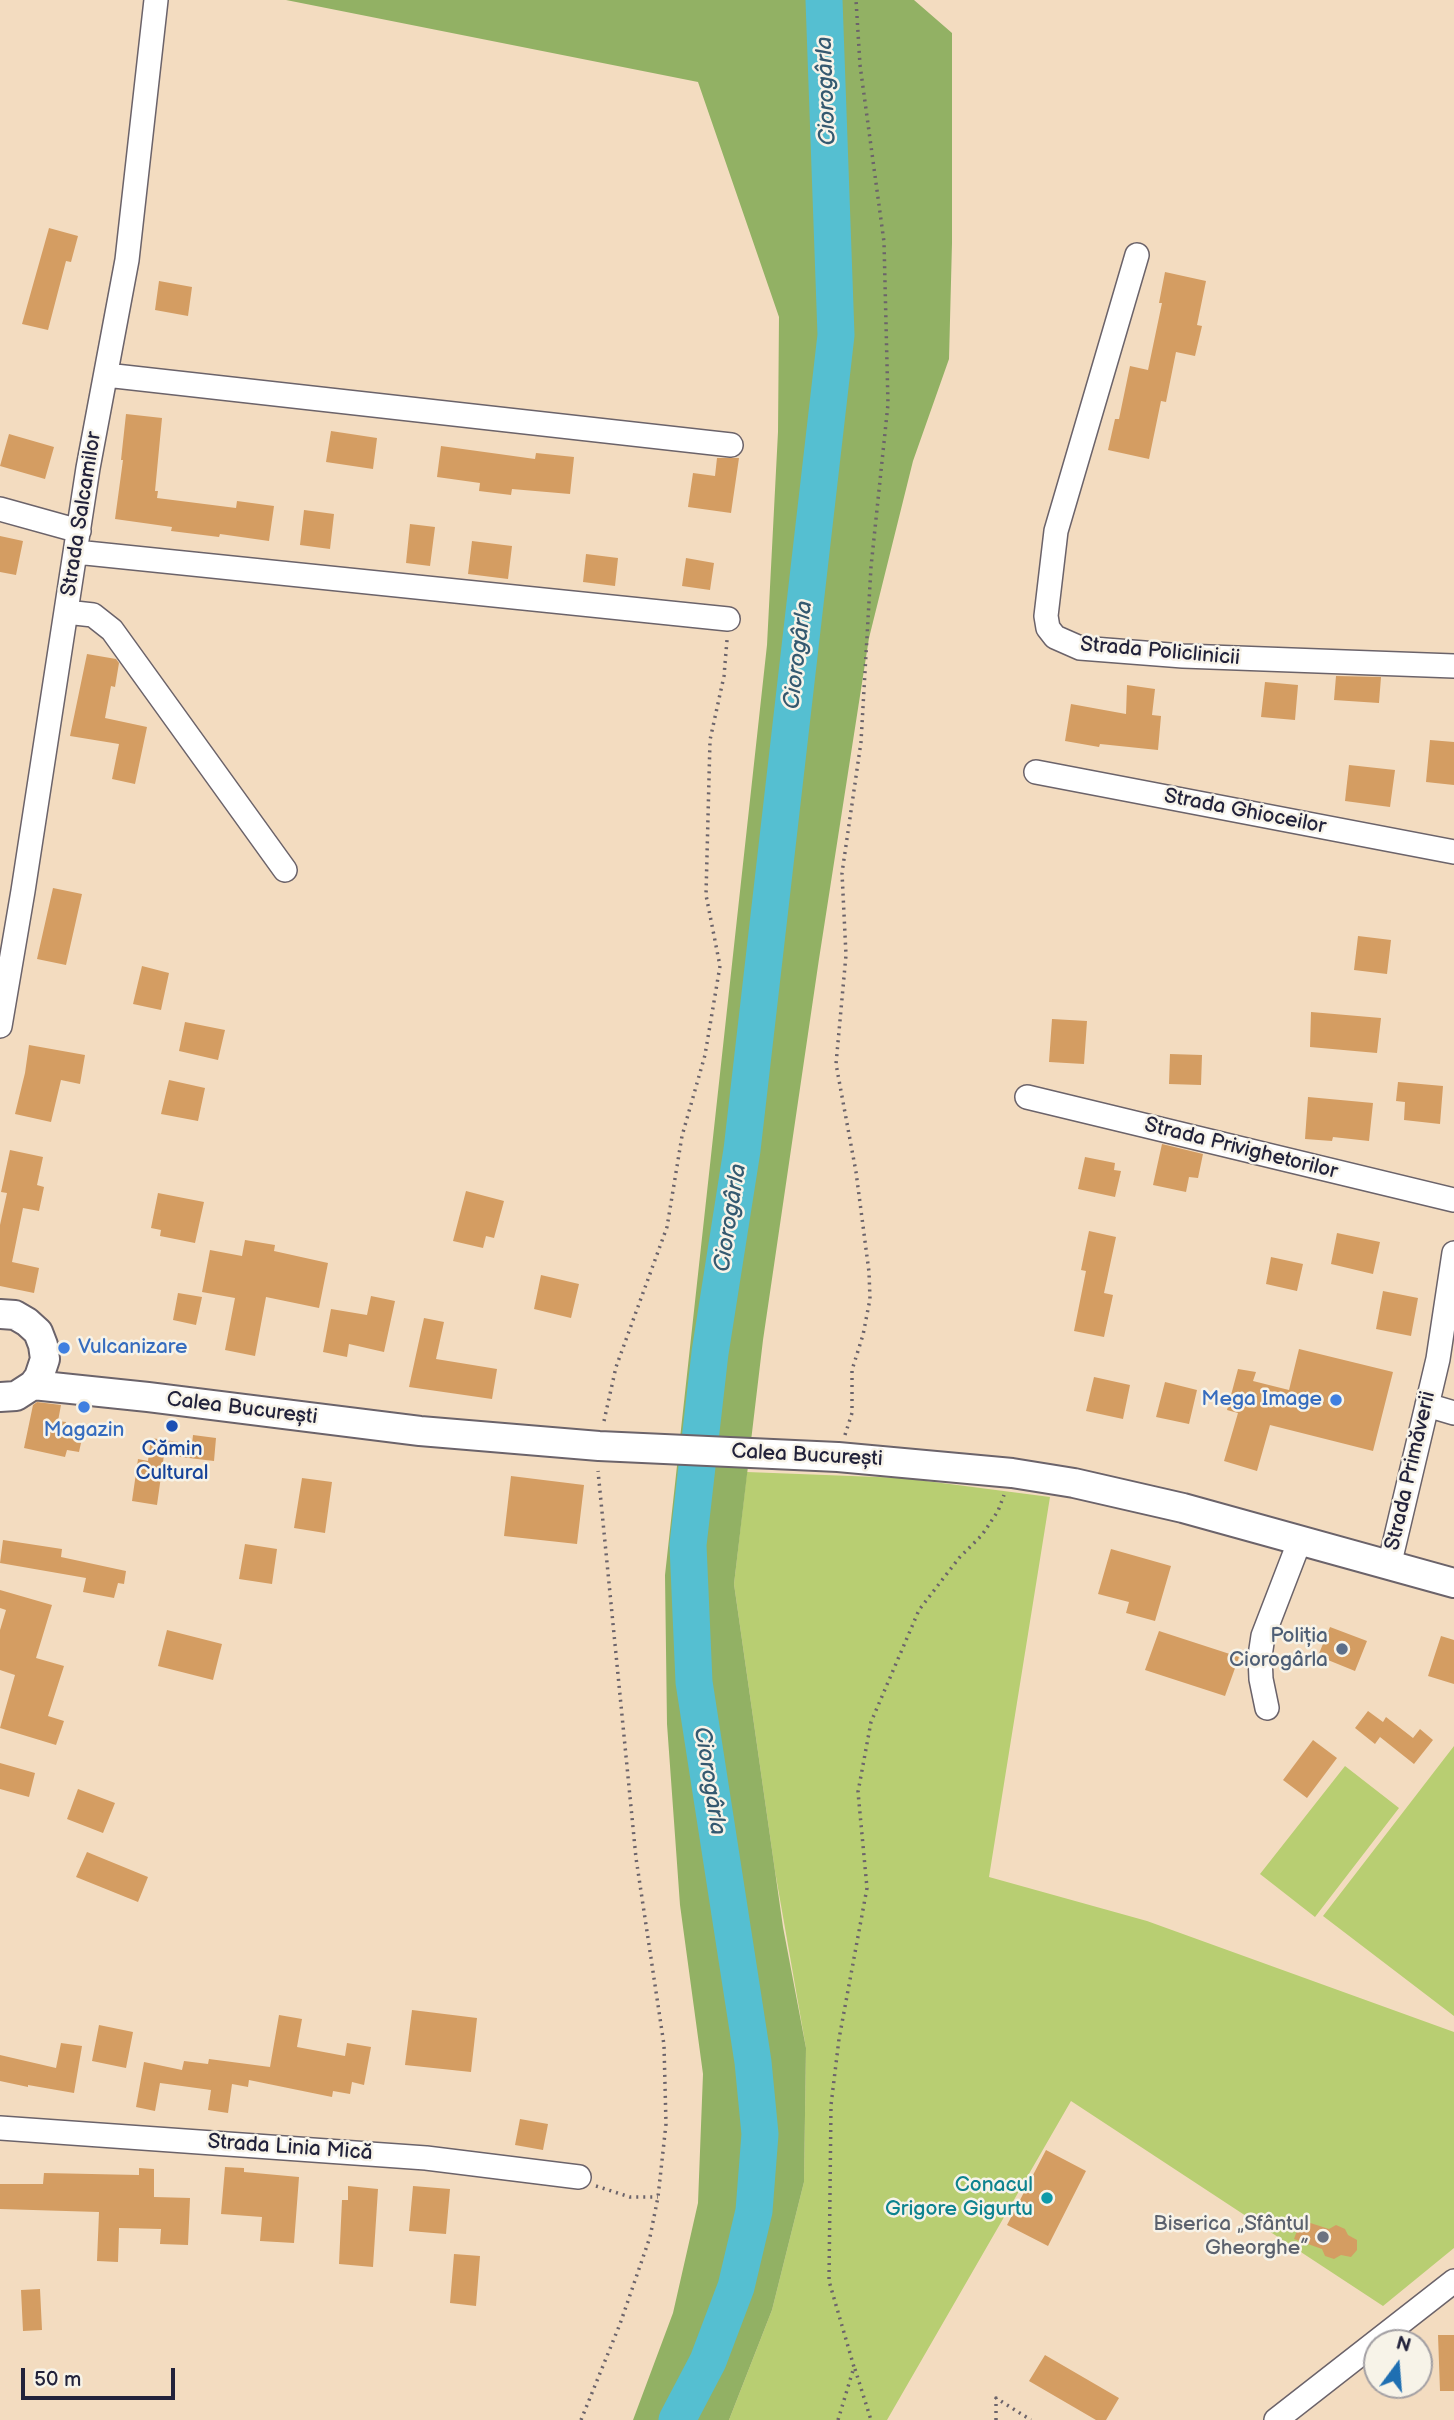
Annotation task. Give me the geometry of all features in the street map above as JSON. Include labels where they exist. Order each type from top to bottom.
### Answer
[{"type":"main road","points":[[0,1314],[15,1315],[38,1332],[44,1345],[45,1359],[33,1385],[16,1396],[0,1397]]},
{"type":"main road","name":"Calea București","points":[[45,1359],[148,1397]]},
{"type":"main road","name":"Calea București","points":[[33,1385],[420,1431],[609,1446],[838,1457],[1012,1473],[1074,1483],[1183,1508],[1454,1583]]},
{"type":"street","name":"Strada Salcamilor","points":[[0,1027],[66,612],[131,235],[156,0]]},
{"type":"street","name":"Strada Policlinicii","points":[[1137,255],[1056,531],[1046,617],[1048,628],[1055,637],[1080,648],[1183,656],[1454,666]]},
{"type":"street","points":[[106,375],[731,445]]},
{"type":"street","points":[[0,509],[78,542],[729,619]]},
{"type":"street","points":[[66,612],[93,615],[112,630],[285,870]]},
{"type":"street","name":"Strada Ghioceilor","points":[[1036,772],[1454,852]]},
{"type":"street","name":"Strada Privighetorilor","points":[[1027,1097],[1454,1200]]},
{"type":"street","name":"Strada Primăverii","points":[[1389,1566],[1437,1359],[1454,1253]]},
{"type":"street","points":[[1427,1405],[1454,1413]]},
{"type":"street","points":[[1267,1708],[1259,1656],[1263,1636],[1300,1540]]},
{"type":"street","name":"Strada Linia Mică","points":[[0,2128],[412,2157],[579,2177]]},
{"type":"street","points":[[1276,2420],[1454,2281]]},
{"type":"path","points":[[838,1457],[852,1413],[852,1370],[863,1335],[870,1298],[856,1172],[836,1064],[846,956],[842,873],[861,742],[871,567],[888,404],[884,242],[860,65],[856,0]]},
{"type":"path","points":[[581,2420],[620,2324],[650,2237],[658,2197],[666,2124],[664,2045],[636,1858],[600,1498],[609,1446],[616,1367],[667,1227],[681,1136],[705,1055],[720,966],[706,895],[710,740],[724,676],[729,619]]},
{"type":"path","points":[[871,2420],[829,2281],[831,2105],[839,2039],[867,1888],[858,1792],[871,1722],[919,1610],[959,1558],[982,1535],[998,1511],[1012,1473]]},
{"type":"path","points":[[579,2177],[604,2190],[630,2197],[658,2197]]},
{"type":"path","points":[[838,2420],[854,2367]]},
{"type":"path","points":[[996,2420],[996,2398],[1031,2420]]},
{"type":"green space","points":[[286,0],[914,0],[952,33],[949,359],[913,461],[869,638],[763,1340],[734,1584],[783,1927],[806,2048],[804,2182],[772,2310],[729,2420],[633,2420],[673,2313],[698,2203],[703,2074],[680,1905],[667,1724],[665,1575],[767,645],[778,432],[779,317],[698,82]]},
{"type":"green space","points":[[747,1472],[903,1478],[1050,1497],[989,1877],[1147,1921],[1454,2032],[1454,2248],[1383,2306],[1071,2101],[887,2420],[729,2420],[772,2310],[804,2182],[806,2048],[775,1871],[734,1584]]},
{"type":"green space","points":[[1454,1746],[1454,2016],[1323,1916]]},
{"type":"green space","points":[[1345,1766],[1399,1808],[1315,1917],[1260,1874]]},
{"type":"building","points":[[49,228],[78,236],[71,262],[66,261],[48,330],[22,324]]},
{"type":"building","points":[[1165,272],[1206,281],[1197,325],[1202,326],[1195,356],[1176,352],[1166,402],[1161,401],[1149,459],[1108,450],[1115,419],[1119,419],[1130,366],[1148,370],[1162,303],[1159,303]]},
{"type":"building","points":[[159,281],[192,287],[188,316],[155,310]]},
{"type":"building","points":[[126,414],[162,418],[155,491],[158,491],[157,498],[236,508],[237,501],[274,506],[269,541],[171,531],[172,527],[115,519]]},
{"type":"building","points":[[331,431],[377,438],[373,469],[326,462]]},
{"type":"building","points":[[9,434],[54,447],[45,479],[0,466]]},
{"type":"building","points":[[441,446],[535,459],[536,453],[574,457],[570,494],[512,489],[511,495],[479,491],[480,483],[437,477]]},
{"type":"building","points":[[717,458],[739,458],[731,513],[688,507],[693,473],[715,476]]},
{"type":"building","points":[[304,510],[334,514],[330,549],[300,545]]},
{"type":"building","points":[[410,524],[435,527],[430,566],[406,563]]},
{"type":"building","points":[[0,536],[23,541],[16,575],[0,572]]},
{"type":"building","points":[[472,541],[512,546],[508,579],[468,574]]},
{"type":"building","points":[[586,554],[618,558],[615,586],[583,582]]},
{"type":"building","points":[[686,558],[714,563],[710,590],[682,586]]},
{"type":"building","points":[[87,654],[116,659],[119,663],[105,718],[147,727],[135,784],[112,779],[119,744],[70,736]]},
{"type":"building","points":[[1336,676],[1381,677],[1379,703],[1334,700]]},
{"type":"building","points":[[1265,682],[1298,685],[1295,720],[1261,717]]},
{"type":"building","points":[[1127,685],[1155,689],[1152,715],[1161,716],[1158,750],[1100,744],[1099,747],[1065,741],[1071,704],[1126,714]]},
{"type":"building","points":[[1430,740],[1454,742],[1454,785],[1426,782]]},
{"type":"building","points":[[1349,765],[1395,770],[1390,807],[1345,801]]},
{"type":"building","points":[[53,888],[82,894],[66,965],[37,959]]},
{"type":"building","points":[[1358,936],[1391,940],[1387,974],[1354,970]]},
{"type":"building","points":[[142,966],[169,973],[161,1010],[133,1004]]},
{"type":"building","points":[[1311,1012],[1381,1018],[1377,1053],[1310,1047]]},
{"type":"building","points":[[1052,1019],[1087,1021],[1084,1064],[1049,1062]]},
{"type":"building","points":[[185,1022],[225,1030],[218,1060],[179,1051]]},
{"type":"building","points":[[29,1045],[85,1055],[80,1084],[61,1080],[51,1122],[15,1114]]},
{"type":"building","points":[[1170,1054],[1202,1055],[1201,1085],[1169,1084]]},
{"type":"building","points":[[169,1080],[205,1088],[198,1121],[161,1114]]},
{"type":"building","points":[[1398,1082],[1443,1086],[1440,1124],[1404,1120],[1405,1102],[1396,1101]]},
{"type":"building","points":[[1308,1097],[1373,1103],[1369,1141],[1333,1137],[1332,1141],[1305,1139]]},
{"type":"building","points":[[1162,1144],[1203,1154],[1198,1178],[1189,1177],[1186,1192],[1153,1185]]},
{"type":"building","points":[[10,1150],[43,1157],[37,1185],[44,1187],[39,1211],[23,1208],[12,1262],[39,1268],[34,1293],[0,1286],[0,1225],[7,1193],[1,1192]]},
{"type":"building","points":[[1085,1157],[1115,1163],[1114,1170],[1121,1171],[1115,1197],[1078,1189]]},
{"type":"building","points":[[466,1191],[504,1201],[494,1238],[486,1236],[483,1248],[453,1241]]},
{"type":"building","points":[[158,1193],[204,1202],[195,1243],[160,1236],[161,1230],[151,1228]]},
{"type":"building","points":[[1089,1231],[1116,1237],[1104,1293],[1113,1295],[1104,1337],[1074,1331],[1086,1271],[1081,1270]]},
{"type":"building","points":[[1337,1233],[1380,1242],[1373,1274],[1331,1264]]},
{"type":"building","points":[[245,1240],[275,1245],[274,1251],[328,1263],[319,1308],[266,1297],[255,1356],[225,1350],[235,1298],[202,1292],[210,1250],[242,1256]]},
{"type":"building","points":[[1271,1257],[1303,1264],[1297,1291],[1266,1284]]},
{"type":"building","points":[[541,1275],[579,1284],[571,1318],[534,1309]]},
{"type":"building","points":[[1383,1291],[1418,1298],[1411,1336],[1376,1329]]},
{"type":"building","points":[[178,1293],[202,1297],[196,1325],[173,1320]]},
{"type":"building","points":[[371,1296],[395,1301],[384,1352],[349,1344],[347,1357],[323,1352],[331,1309],[367,1315]]},
{"type":"building","points":[[424,1318],[444,1322],[436,1359],[497,1369],[492,1399],[409,1387]]},
{"type":"building","name":"Mega Image","points":[[1299,1349],[1393,1372],[1373,1451],[1270,1425],[1257,1471],[1224,1461],[1238,1413],[1227,1410],[1238,1369],[1256,1372],[1253,1381],[1289,1390]]},
{"type":"building","points":[[1094,1377],[1130,1385],[1123,1419],[1086,1411]]},
{"type":"building","points":[[1165,1382],[1197,1390],[1189,1424],[1156,1417]]},
{"type":"building","points":[[37,1402],[61,1405],[58,1421],[66,1422],[65,1431],[83,1434],[79,1452],[67,1450],[65,1457],[24,1448],[33,1405]]},
{"type":"building","points":[[193,1435],[216,1438],[214,1461],[164,1455],[157,1505],[132,1501],[138,1459],[148,1461],[151,1438],[192,1444]]},
{"type":"building","points":[[511,1476],[584,1485],[577,1544],[504,1536]]},
{"type":"building","points":[[302,1478],[332,1482],[325,1533],[294,1528]]},
{"type":"building","points":[[3,1540],[62,1549],[61,1557],[126,1571],[124,1584],[118,1583],[114,1598],[83,1592],[86,1578],[0,1563]]},
{"type":"building","points":[[245,1544],[277,1549],[272,1584],[239,1579]]},
{"type":"building","points":[[1111,1549],[1171,1566],[1155,1621],[1126,1613],[1129,1602],[1098,1594]]},
{"type":"building","points":[[0,1590],[52,1605],[36,1658],[64,1666],[48,1716],[64,1721],[56,1745],[0,1728],[15,1675],[0,1670],[0,1630],[6,1610],[0,1608]]},
{"type":"building","name":"Poliția Ciorogârla","points":[[1330,1627],[1367,1641],[1355,1671],[1318,1656]]},
{"type":"building","points":[[167,1630],[222,1644],[213,1680],[158,1666]]},
{"type":"building","points":[[1159,1631],[1239,1657],[1225,1696],[1145,1670]]},
{"type":"building","points":[[1441,1636],[1454,1640],[1454,1684],[1428,1676]]},
{"type":"building","points":[[1368,1711],[1383,1722],[1386,1717],[1413,1738],[1420,1729],[1433,1740],[1414,1764],[1380,1737],[1375,1744],[1355,1728]]},
{"type":"building","points":[[1313,1740],[1337,1758],[1307,1798],[1283,1780]]},
{"type":"building","points":[[0,1763],[35,1773],[29,1797],[0,1789]]},
{"type":"building","points":[[78,1789],[115,1803],[103,1833],[67,1819]]},
{"type":"building","points":[[87,1852],[148,1877],[138,1902],[76,1877]]},
{"type":"building","points":[[412,2010],[477,2018],[471,2072],[405,2065]]},
{"type":"building","points":[[279,2015],[302,2019],[297,2047],[345,2056],[347,2043],[371,2047],[364,2085],[352,2082],[350,2094],[333,2091],[332,2097],[249,2080],[248,2087],[232,2084],[228,2113],[208,2110],[211,2090],[160,2083],[155,2111],[136,2107],[144,2062],[182,2070],[184,2061],[208,2064],[209,2059],[270,2067]]},
{"type":"building","points":[[99,2025],[133,2032],[126,2068],[92,2061]]},
{"type":"building","points":[[61,2043],[82,2046],[74,2093],[0,2081],[0,2055],[56,2068]]},
{"type":"building","points":[[520,2119],[548,2124],[543,2150],[515,2145]]},
{"type":"building","name":"Conacul Grigore Gigurtu","points":[[1046,2150],[1086,2171],[1048,2246],[1007,2225]]},
{"type":"building","points":[[225,2167],[244,2168],[244,2172],[299,2177],[294,2243],[260,2241],[262,2217],[221,2214]]},
{"type":"building","points":[[139,2168],[154,2169],[154,2197],[190,2198],[188,2245],[160,2244],[161,2229],[119,2228],[118,2262],[97,2261],[99,2212],[0,2209],[0,2184],[43,2184],[44,2173],[139,2175]]},
{"type":"building","points":[[348,2186],[378,2189],[373,2267],[339,2264],[342,2200],[348,2200]]},
{"type":"building","points":[[413,2186],[450,2189],[446,2234],[409,2231]]},
{"type":"building","name":"Biserica „Sfântul Gheorghe”","points":[[1301,2220],[1329,2229],[1336,2225],[1345,2229],[1348,2235],[1357,2240],[1357,2250],[1351,2257],[1341,2255],[1334,2259],[1325,2256],[1322,2249],[1294,2239]]},
{"type":"building","points":[[454,2254],[480,2256],[476,2306],[450,2303]]},
{"type":"building","points":[[40,2289],[42,2330],[23,2331],[21,2290]]},
{"type":"building","points":[[1438,2335],[1454,2335],[1454,2391],[1440,2391]]},
{"type":"building","points":[[1045,2355],[1119,2398],[1106,2420],[1096,2420],[1029,2381]]},
{"type":"waterway","name":"Ciorogârla","points":[[677,2420],[708,2361],[736,2287],[754,2211],[760,2134],[753,2062],[694,1682],[688,1545],[710,1353],[742,1150],[836,335],[824,0]]},
{"type":"place","name":"Vulcanizare","points":[[64,1348]]},
{"type":"place","name":"Mega Image","points":[[1336,1400]]},
{"type":"place","name":"Magazin","points":[[84,1407]]},
{"type":"place","name":"Cămin Cultural","points":[[172,1426]]},
{"type":"place","name":"Poliția Ciorogârla","points":[[1342,1649]]},
{"type":"place","name":"Conacul Grigore Gigurtu","points":[[1047,2198]]},
{"type":"place","name":"Biserica „Sfântul Gheorghe”","points":[[1323,2237]]}]
